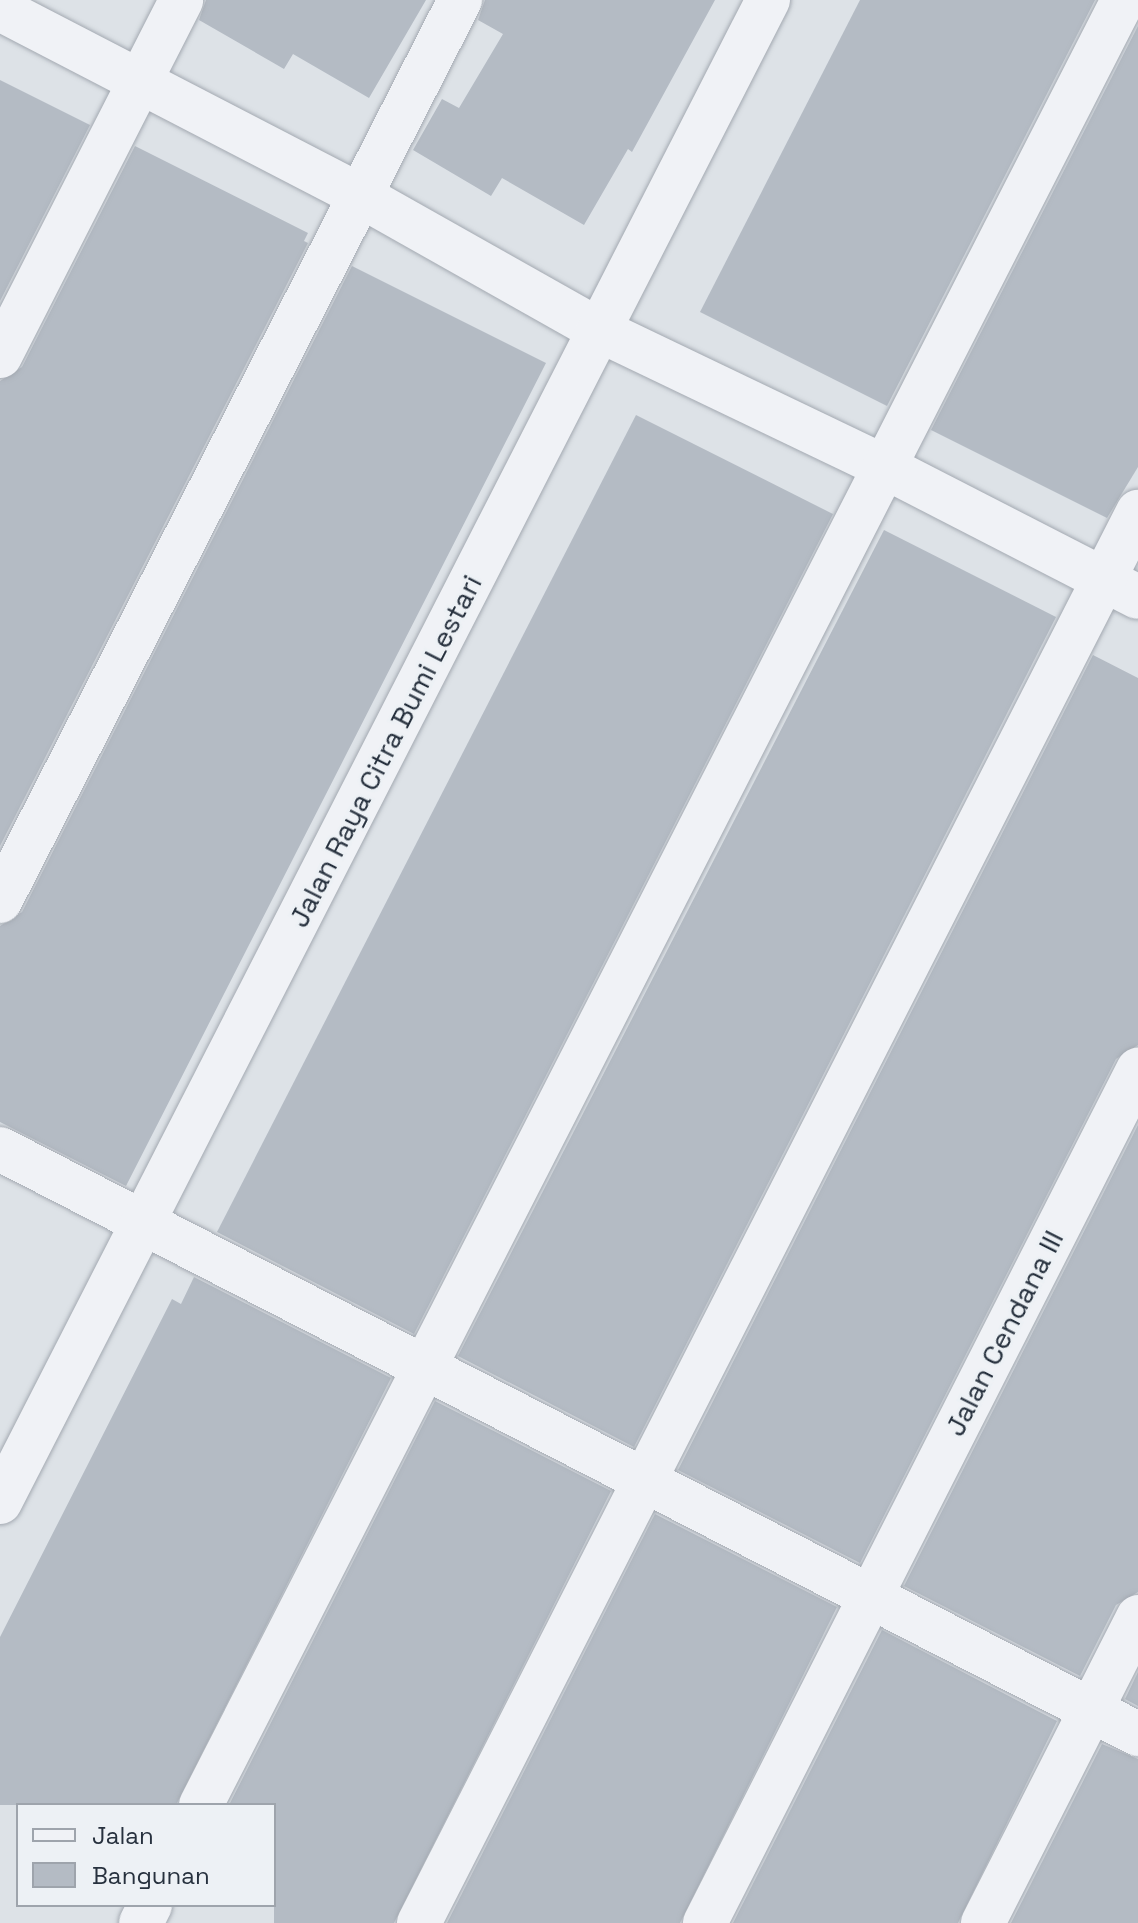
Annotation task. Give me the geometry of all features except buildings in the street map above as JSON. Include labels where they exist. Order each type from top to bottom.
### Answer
[{"type":"street","points":[[0,356],[181,0]]},
{"type":"street","points":[[0,901],[460,0]]},
{"type":"street","name":"Jalan Raya Citra Bumi Lestari","points":[[0,1502],[146,1222],[768,0]]},
{"type":"street","points":[[202,1803],[1123,0]]},
{"type":"street","points":[[0,9],[361,196],[599,330],[885,467],[1121,588]]},
{"type":"street","points":[[419,1923],[645,1481],[1121,588],[1138,512]]},
{"type":"street","name":"Jalan Cendana III","points":[[705,1923],[1138,1070]]},
{"type":"street","points":[[0,1149],[1138,1734]]},
{"type":"street","points":[[983,1923],[1138,1617]]}]
